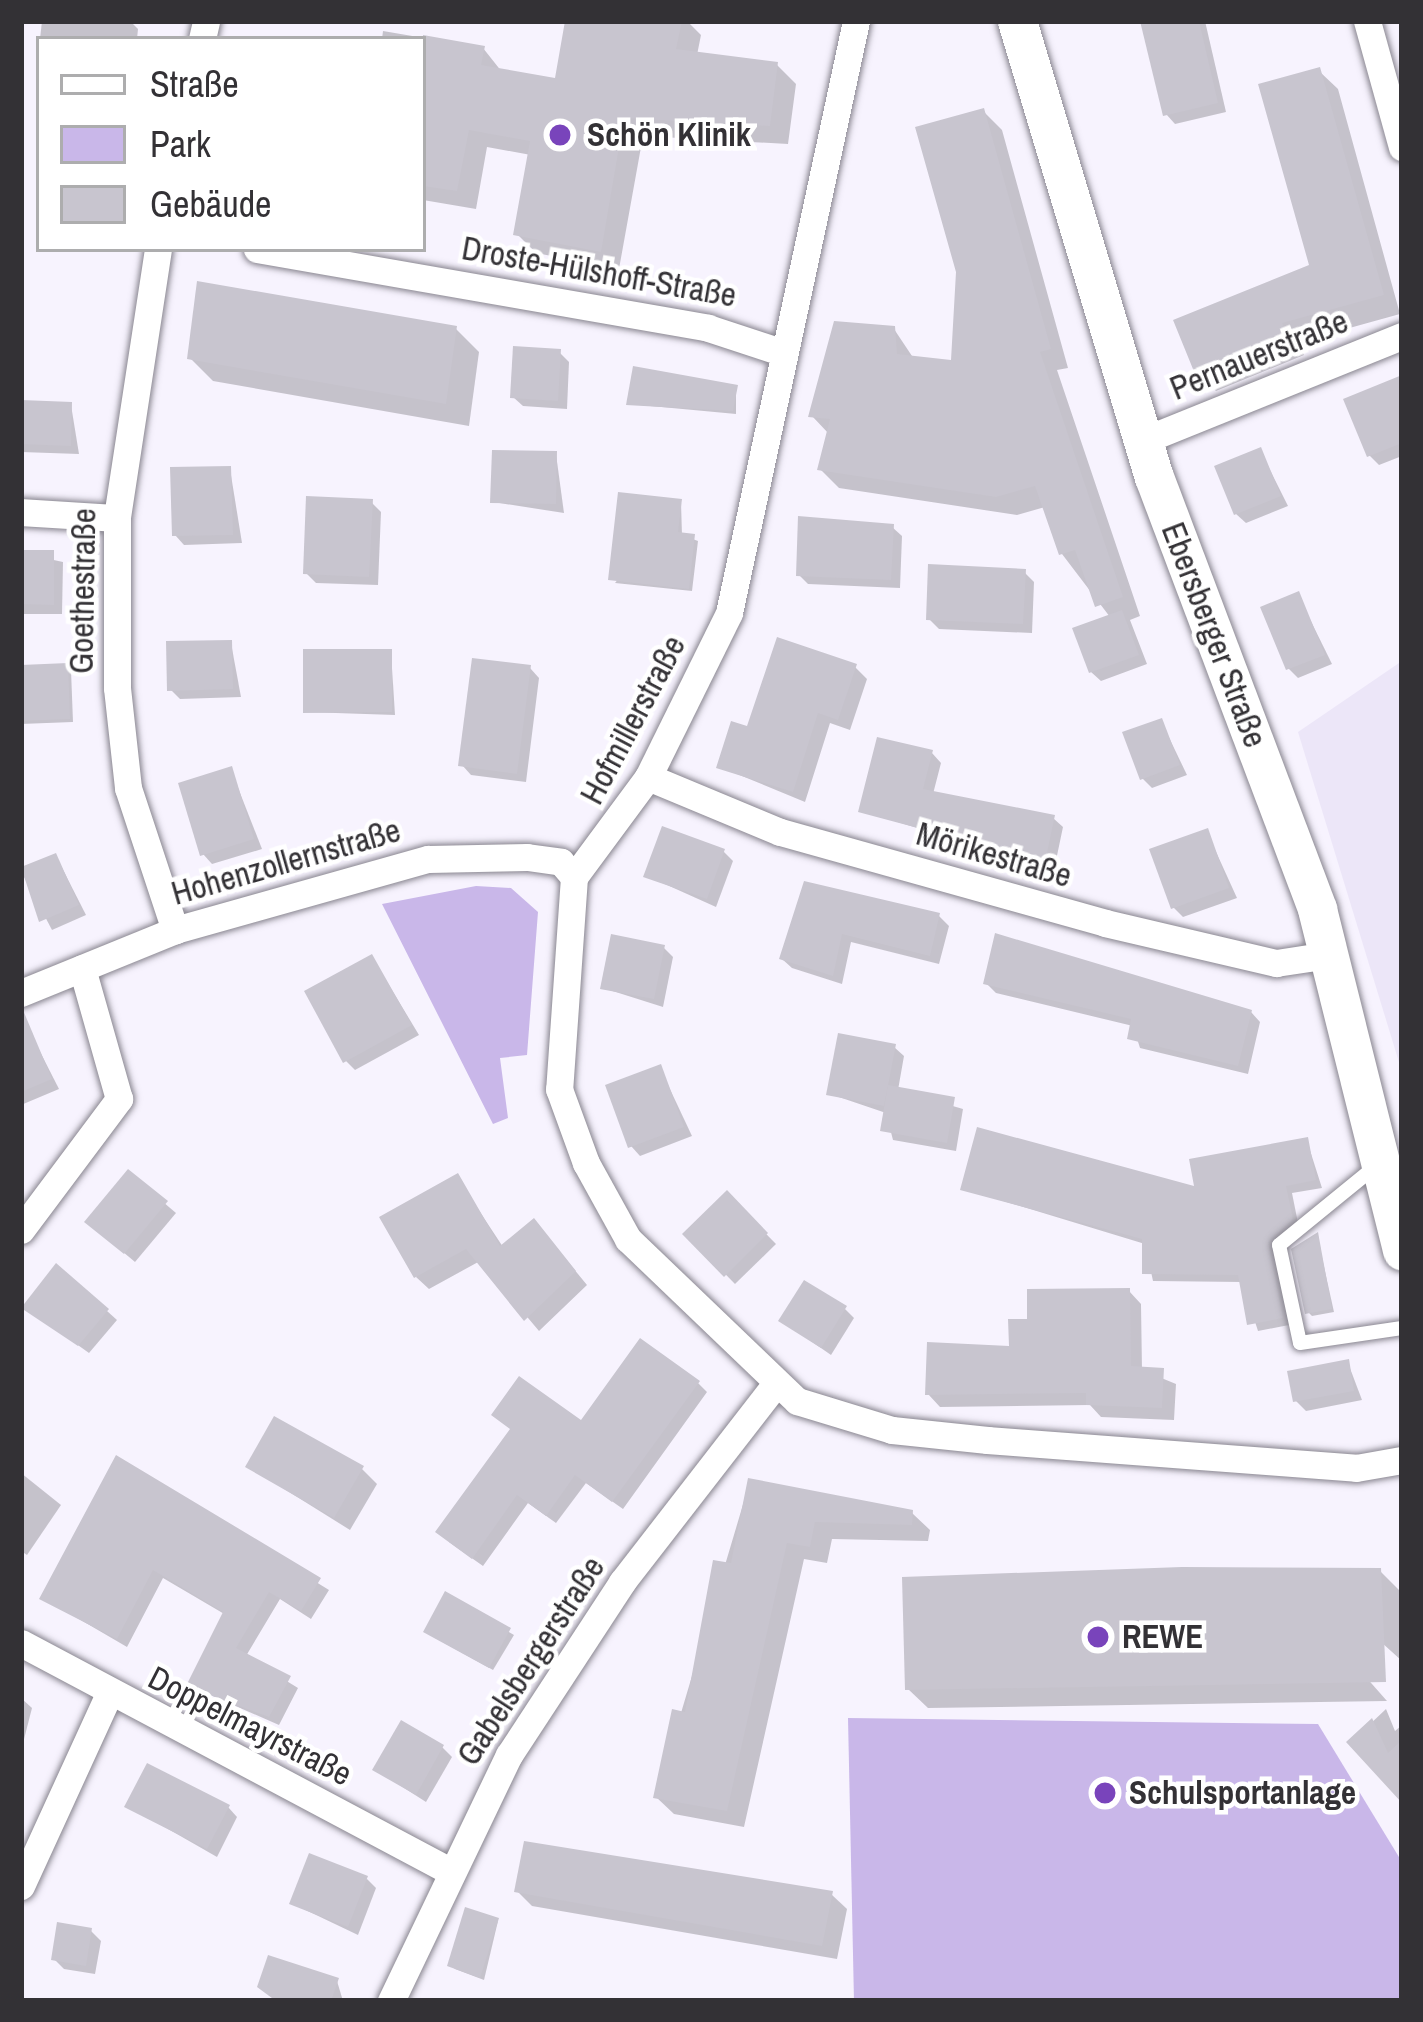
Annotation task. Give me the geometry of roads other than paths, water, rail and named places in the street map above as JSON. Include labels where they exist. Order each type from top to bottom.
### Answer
[{"type":"street","name":"Hofmillerstraße","points":[[574,877],[648,777],[729,614],[856,21]]},
{"type":"street","name":"Ebersberger Straße","points":[[1017,21],[1142,441],[1329,955],[1402,1251]]},
{"type":"street","points":[[1367,21],[1402,147]]},
{"type":"street","name":"Goethestraße","points":[[158,252],[117,518],[128,788],[176,930]]},
{"type":"street","name":"Droste-Hülshoff-Straße","points":[[274,252],[708,328],[782,352]]},
{"type":"street","name":"Pernauerstraße","points":[[1142,441],[1402,336]]},
{"type":"street","points":[[21,512],[117,518]]},
{"type":"street","name":"Mörikestraße","points":[[648,777],[780,832],[1105,923],[1276,963],[1329,955]]},
{"type":"street","name":"Hohenzollernstraße","points":[[21,993],[176,930],[428,860],[527,856],[561,862],[574,877]]},
{"type":"street","points":[[574,877],[559,1090],[586,1162],[628,1239],[774,1386],[892,1430],[1356,1468],[1402,1460]]},
{"type":"street","points":[[21,1230],[119,1099],[82,968]]},
{"type":"street","name":"Gabelsbergerstraße","points":[[391,2001],[448,1870],[622,1582],[774,1386]]},
{"type":"street","name":"Doppelmayrstraße","points":[[21,1643],[109,1694],[448,1870]]},
{"type":"street","points":[[21,1886],[109,1694]]},
{"type":"lane","points":[[1380,1163],[1279,1245],[1300,1343],[1402,1328]]},
{"type":"place","name":"Schön Klinik","points":[[560,135]]},
{"type":"place","name":"REWE","points":[[1098,1637]]},
{"type":"place","name":"Schulsportanlage","points":[[1105,1793]]}]
